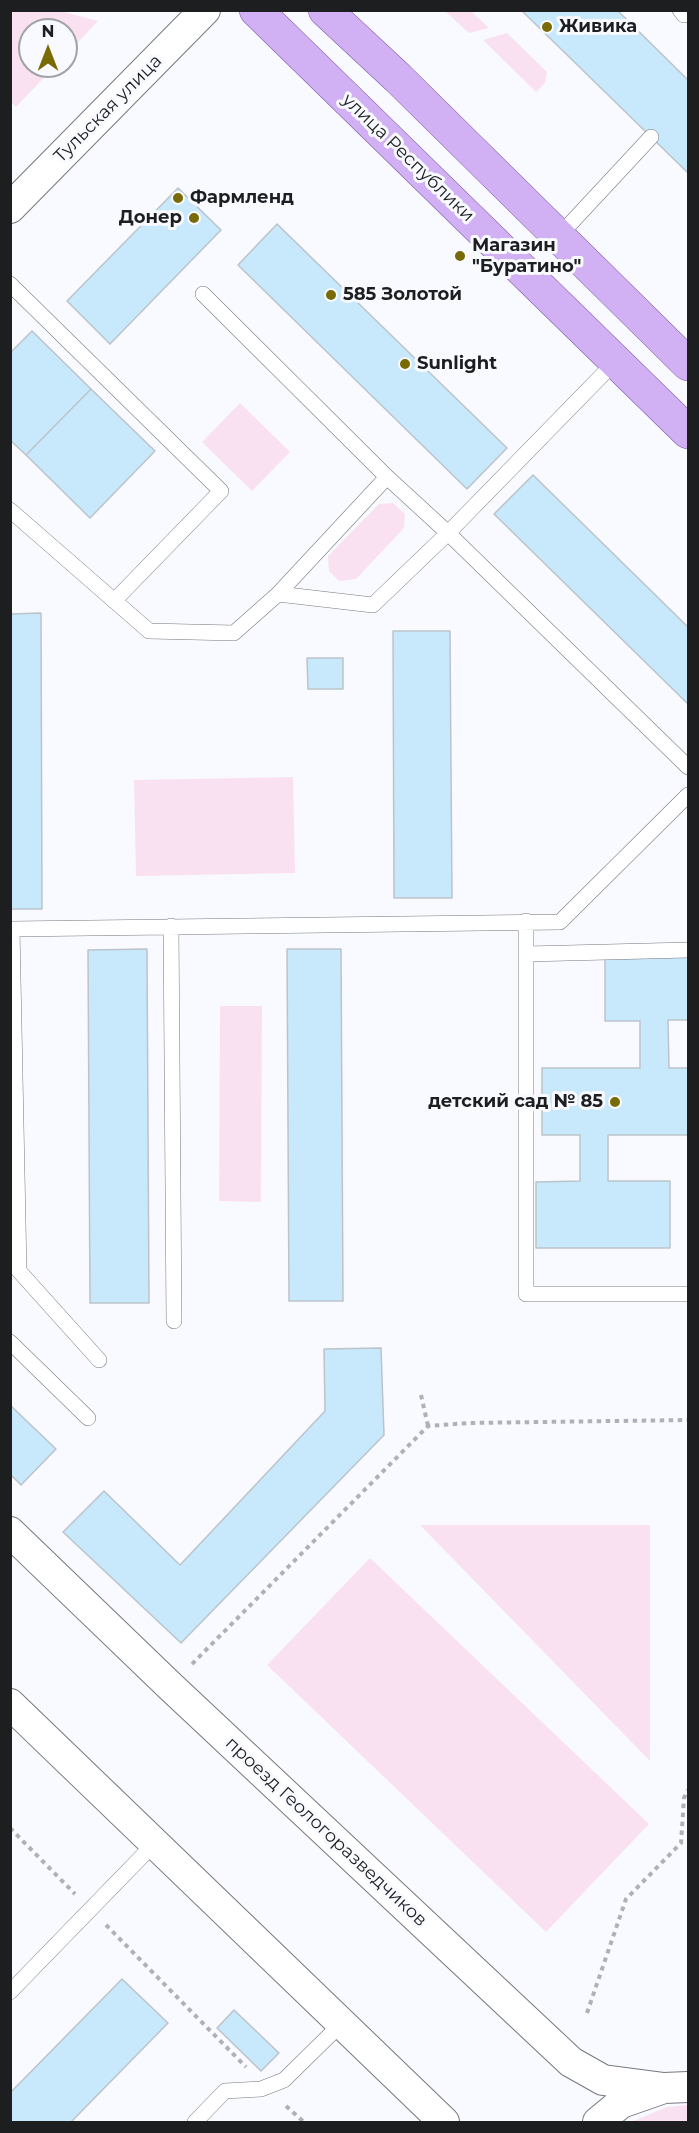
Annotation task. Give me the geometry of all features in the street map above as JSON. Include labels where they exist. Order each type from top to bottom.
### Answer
[{"type":"main road","name":"улица Республики","points":[[256,10],[688,432]]},
{"type":"main road","points":[[325,10],[398,78],[688,364]]},
{"type":"street","name":"Тульская улица","points":[[10,208],[205,10]]},
{"type":"street","name":"проезд Геологоразведчиков","points":[[10,1532],[170,1686],[571,2062],[603,2080],[676,2088]]},
{"type":"street","points":[[10,1704],[444,2122]]},
{"type":"street","points":[[597,2122],[621,2103],[676,2088]]},
{"type":"lane","points":[[558,237],[651,137]]},
{"type":"lane","points":[[10,284],[221,490],[114,601]]},
{"type":"lane","points":[[202,294],[387,477],[448,533],[688,767]]},
{"type":"lane","points":[[278,594],[373,605],[448,533],[616,361]]},
{"type":"lane","points":[[10,510],[149,631],[234,633],[278,594],[387,477]]},
{"type":"lane","points":[[99,1360],[19,1271],[11,928],[560,922],[688,795]]},
{"type":"lane","points":[[526,921],[526,1294],[688,1294]]},
{"type":"lane","points":[[171,926],[174,1321]]},
{"type":"lane","points":[[526,954],[688,950]]},
{"type":"lane","points":[[10,1342],[88,1418]]},
{"type":"lane","points":[[10,1992],[154,1844]]},
{"type":"lane","points":[[195,2122],[225,2091],[265,2087],[284,2080],[341,2024]]},
{"type":"path","points":[[421,1395],[428,1426]]},
{"type":"path","points":[[170,1686],[428,1426],[468,1423],[688,1420]]},
{"type":"path","points":[[587,2013],[626,1899],[681,1843],[684,1798],[688,1790]]},
{"type":"path","points":[[10,1828],[265,2087],[304,2122]]},
{"type":"shaded area","points":[[10,11],[61,11],[98,21],[78,42],[78,18],[18,18],[18,78],[44,78],[16,107],[11,102]]},
{"type":"shaded area","points":[[445,11],[471,11],[489,28],[469,33]]},
{"type":"shaded area","points":[[507,33],[547,72],[545,83],[536,92],[483,40]]},
{"type":"shaded area","points":[[240,403],[290,452],[252,491],[202,442]]},
{"type":"shaded area","points":[[393,503],[405,514],[404,528],[356,579],[339,581],[329,571],[328,556],[379,504]]},
{"type":"shaded area","points":[[293,777],[295,873],[136,876],[134,780]]},
{"type":"shaded area","points":[[220,1006],[262,1006],[261,1202],[219,1201]]},
{"type":"shaded area","points":[[420,1525],[650,1525],[650,1761]]},
{"type":"shaded area","points":[[370,1558],[649,1824],[546,1932],[267,1665]]},
{"type":"shaded area","points":[[688,2105],[688,2122],[631,2122],[667,2107]]},
{"type":"building","points":[[521,10],[617,10],[688,80],[688,173]]},
{"type":"building","points":[[178,188],[221,230],[110,344],[67,301]]},
{"type":"building","points":[[277,224],[507,448],[467,489],[238,265]]},
{"type":"building","points":[[32,331],[91,389],[26,455],[10,440],[10,353]]},
{"type":"building","points":[[91,389],[155,451],[90,518],[26,455]]},
{"type":"building","points":[[533,475],[688,627],[688,704],[494,514]]},
{"type":"building","points":[[41,613],[42,909],[10,909],[10,614]]},
{"type":"building","points":[[393,631],[450,631],[452,898],[394,898]]},
{"type":"building","points":[[307,658],[343,658],[343,689],[308,689]]},
{"type":"building","points":[[147,949],[149,1303],[90,1303],[88,950]]},
{"type":"building","points":[[287,949],[341,949],[343,1301],[289,1301]]},
{"type":"building","name":"детский сад № 85","points":[[688,956],[688,1020],[668,1020],[669,1068],[688,1068],[688,1135],[608,1135],[608,1181],[670,1181],[670,1248],[536,1248],[536,1182],[580,1181],[580,1135],[542,1135],[542,1068],[640,1068],[640,1021],[605,1021],[605,957]]},
{"type":"building","points":[[381,1348],[384,1435],[181,1643],[63,1532],[104,1491],[180,1565],[325,1411],[324,1349]]},
{"type":"building","points":[[10,1405],[56,1449],[21,1485],[10,1474]]},
{"type":"building","points":[[122,1979],[168,2023],[71,2122],[10,2122],[10,2093]]},
{"type":"building","points":[[234,2010],[279,2053],[261,2071],[217,2028]]},
{"type":"place","name":"Живика","points":[[547,27]]},
{"type":"place","name":"Фармленд","points":[[178,198]]},
{"type":"place","name":"Донер","points":[[194,218]]},
{"type":"place","name":"Магазин \"Буратино\"","points":[[460,256]]},
{"type":"place","name":"585 Золотой","points":[[331,295]]},
{"type":"place","name":"Sunlight","points":[[405,364]]},
{"type":"place","name":"детский сад № 85","points":[[615,1102]]}]
